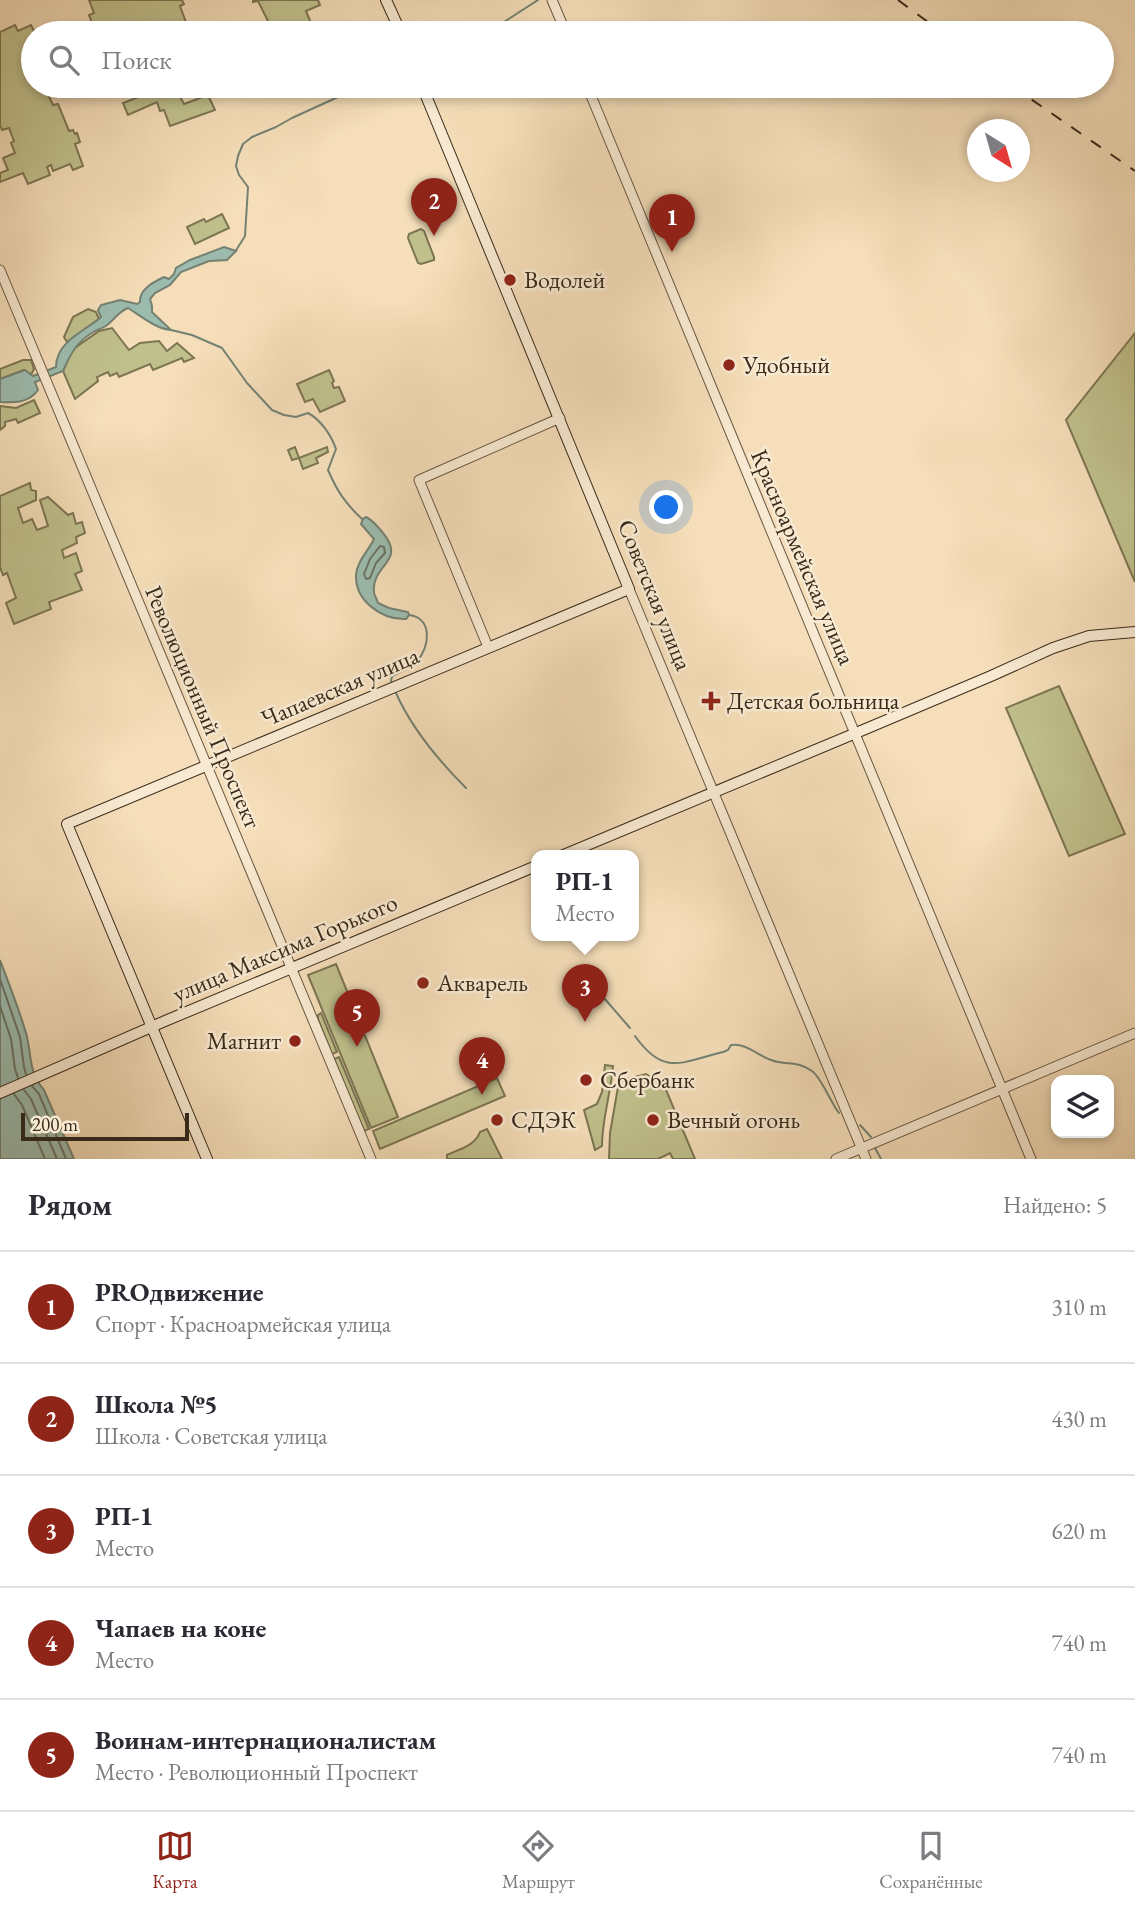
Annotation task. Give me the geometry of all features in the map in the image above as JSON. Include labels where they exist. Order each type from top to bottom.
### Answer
[{"type":"main road","points":[[386,0],[396,21]]},
{"type":"main road","name":"Советская улица","points":[[427,98],[629,589]]},
{"type":"main road","name":"Чапаевская улица","points":[[151,1027],[67,824],[629,589]]},
{"type":"main road","points":[[576,850],[1053,648],[1088,636],[1135,632]]},
{"type":"main road","name":"улица Максима Горького","points":[[0,1093],[531,868]]},
{"type":"main road","points":[[151,1027],[207,1159]]},
{"type":"street","points":[[554,4],[561,21]]},
{"type":"street","name":"Красноармейская улица","points":[[592,98],[1031,1159]]},
{"type":"street","name":"Революционный Проспект","points":[[0,270],[371,1159]]},
{"type":"street","points":[[488,647],[419,480],[560,418]]},
{"type":"street","name":"Советская улица","points":[[629,589],[866,1159]]},
{"type":"street","points":[[836,1159],[1135,1033]]},
{"type":"green space","points":[[89,0],[182,0],[184,4],[180,6],[186,21],[91,21],[89,15],[94,13]]},
{"type":"green space","points":[[253,0],[318,0],[320,5],[306,11],[310,21],[268,21],[258,1]]},
{"type":"green space","points":[[15,25],[18,31],[21,30],[21,98],[50,98],[53,105],[58,104],[69,131],[77,133],[80,142],[75,144],[83,166],[73,170],[70,164],[53,171],[51,165],[47,167],[50,175],[28,184],[23,173],[0,182],[0,173],[8,170],[3,158],[15,153],[9,128],[2,130],[0,125],[0,32]]},
{"type":"green space","points":[[136,98],[181,98],[184,104],[200,98],[209,98],[215,110],[170,126],[164,110],[160,111],[157,102],[128,115],[123,103]]},
{"type":"green space","points":[[222,214],[229,228],[195,244],[187,227]]},
{"type":"green space","points":[[421,229],[434,260],[421,264],[418,263],[408,238],[409,234]]},
{"type":"green space","points":[[88,309],[96,312],[99,319],[67,342],[64,337],[73,317]]},
{"type":"green space","points":[[112,328],[129,350],[140,343],[159,341],[167,351],[177,343],[194,358],[184,362],[182,358],[153,370],[150,364],[119,377],[117,373],[110,376],[108,372],[97,377],[98,381],[75,399],[63,371],[72,350],[99,331]]},
{"type":"green space","points":[[1135,333],[1135,582],[1066,420]]},
{"type":"green space","points":[[23,360],[31,360],[34,369],[32,373],[24,370],[0,379],[0,369]]},
{"type":"green space","points":[[329,370],[334,388],[339,387],[345,401],[320,412],[313,399],[305,402],[297,384]]},
{"type":"green space","points":[[34,400],[40,413],[18,423],[16,419],[5,422],[5,426],[0,430],[0,406],[16,408]]},
{"type":"green space","points":[[295,447],[299,458],[292,460],[288,450]]},
{"type":"green space","points":[[327,447],[328,452],[316,458],[318,463],[303,469],[299,458]]},
{"type":"green space","points":[[30,483],[31,490],[36,491],[36,500],[18,508],[23,523],[32,519],[37,530],[48,526],[40,500],[48,497],[68,515],[73,513],[76,524],[82,522],[85,533],[76,537],[77,543],[62,550],[64,558],[76,553],[82,571],[75,574],[82,590],[49,602],[51,609],[14,624],[6,603],[16,598],[7,573],[3,575],[0,567],[0,496]]},
{"type":"green space","points":[[1059,686],[1125,834],[1069,856],[1006,708]]},
{"type":"green space","points":[[336,964],[398,1117],[371,1128],[308,975]]},
{"type":"green space","points":[[321,1013],[337,1052],[332,1054],[318,1019]]},
{"type":"green space","points":[[339,1057],[369,1129],[364,1131],[334,1059]]},
{"type":"green space","points":[[605,1065],[613,1066],[612,1076],[602,1146],[595,1150],[584,1110],[597,1104],[602,1092]]},
{"type":"green space","points":[[646,1074],[664,1085],[695,1159],[673,1159],[670,1153],[658,1159],[609,1159],[610,1133],[619,1081]]},
{"type":"green space","points":[[497,1078],[505,1096],[380,1149],[373,1131]]},
{"type":"green space","points":[[487,1129],[502,1159],[447,1159],[447,1155],[471,1144],[480,1132]]},
{"type":"water","points":[[224,247],[236,251],[227,260],[209,261],[181,272],[170,285],[150,299],[152,312],[171,330],[154,325],[128,308],[79,343],[63,371],[35,382],[38,390],[26,400],[0,402],[0,379],[25,370],[33,376],[56,367],[60,351],[65,345],[101,317],[98,310],[101,305],[120,300],[137,304],[145,290],[164,277],[169,279],[176,268]]},
{"type":"water","points":[[366,517],[383,533],[391,551],[378,575],[374,594],[378,603],[408,612],[406,619],[379,612],[365,601],[360,593],[357,570],[374,539],[361,524]]},
{"type":"water","points":[[0,960],[26,1033],[35,1077],[44,1090],[74,1159],[0,1159]]},
{"type":"waterway","points":[[506,21],[538,0]]},
{"type":"waterway","points":[[235,252],[245,236],[248,187],[236,166],[243,144],[252,137],[336,98]]},
{"type":"waterway","points":[[171,330],[192,335],[222,348],[247,383],[272,410],[296,417],[308,413],[317,420],[336,449],[328,470],[331,477],[346,502],[362,519]]},
{"type":"waterway","points":[[391,681],[392,676],[415,663],[427,641],[426,627],[422,621],[409,615]]},
{"type":"waterway","points":[[396,693],[426,744],[466,788]]},
{"type":"waterway","points":[[583,978],[630,1028]]},
{"type":"waterway","points":[[635,1036],[645,1049],[665,1062],[685,1062],[723,1052],[731,1045],[736,1045],[776,1062],[801,1065],[815,1074],[839,1113]]},
{"type":"waterway","points":[[860,1125],[871,1137]]},
{"type":"waterway","points":[[875,1148],[881,1159]]},
{"type":"railway","points":[[898,0],[927,21]]},
{"type":"railway","points":[[1029,98],[1135,171]]},
{"type":"place","name":"Школа №5","points":[[434,236]]},
{"type":"place","name":"PROдвижение","points":[[672,252]]},
{"type":"place","name":"Водолей","points":[[510,280]]},
{"type":"place","name":"Удобный","points":[[729,365]]},
{"type":"place","name":"Детская больница","points":[[711,701]]},
{"type":"place","name":"Акварель","points":[[423,983]]},
{"type":"place","name":"РП-1","points":[[585,1022]]},
{"type":"place","name":"Магнит","points":[[295,1041]]},
{"type":"place","name":"Воинам-интернационалистам","points":[[357,1047]]},
{"type":"place","name":"Сбербанк","points":[[586,1080]]},
{"type":"place","name":"Чапаев на коне","points":[[482,1095]]},
{"type":"place","name":"СДЭК","points":[[497,1120]]},
{"type":"place","name":"Вечный огонь","points":[[653,1120]]}]
